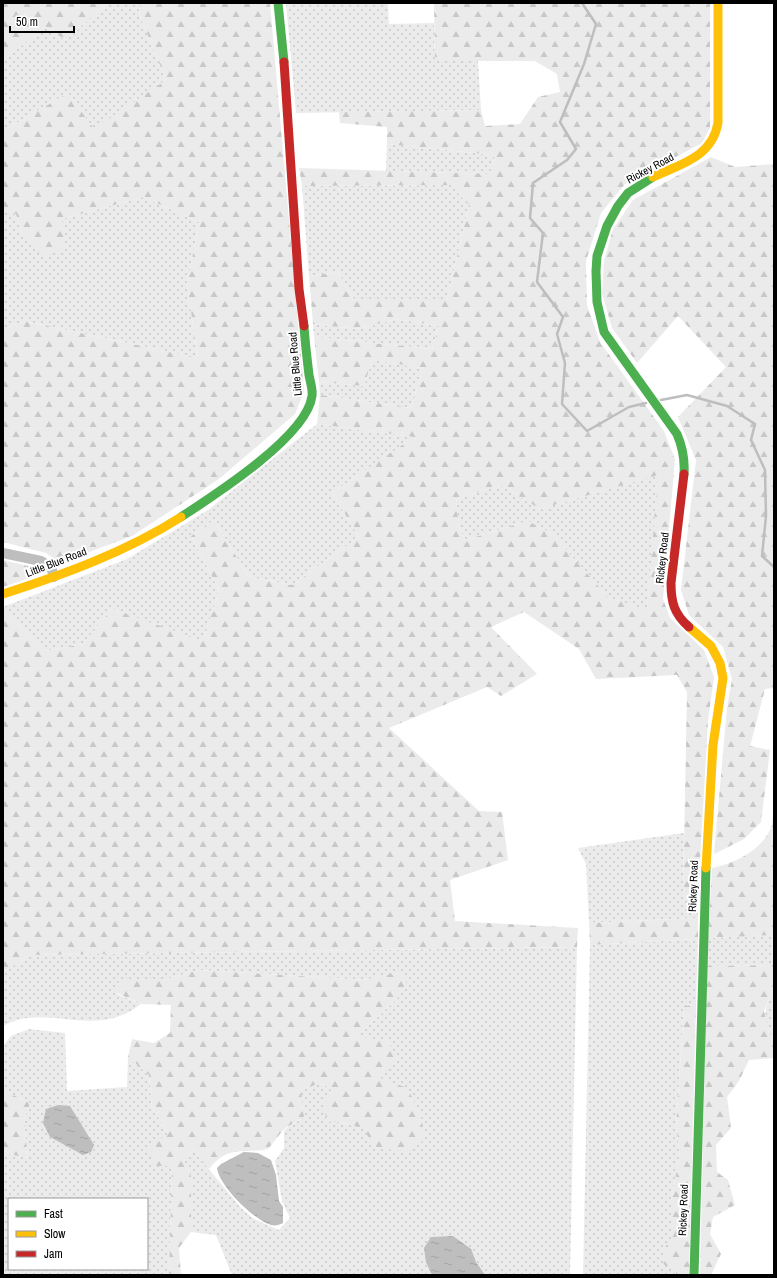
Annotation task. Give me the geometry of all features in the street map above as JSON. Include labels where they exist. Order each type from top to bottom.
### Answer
[{"type":"street","name":"Little Blue Road","points":[[3,594],[54,577],[131,545],[173,522],[208,499],[260,459],[299,424],[308,411],[312,395],[299,289],[281,24],[278,3]]},
{"type":"street","name":"Rickey Road","points":[[694,1275],[705,876],[713,745],[723,678],[720,663],[715,652],[711,646],[682,621],[675,611],[671,599],[671,583],[685,463],[683,449],[677,434],[604,332],[600,320],[594,288],[596,256],[601,239],[617,206],[632,189],[699,156],[708,148],[716,134],[718,123],[718,3]]},
{"type":"street","points":[[3,553],[41,561],[51,566],[54,577]]},
{"type":"green space","points":[[3,3],[107,3],[66,40],[45,27],[3,60]]},
{"type":"green space","points":[[107,3],[139,3],[140,16],[166,80],[94,130],[68,93],[3,131],[3,60],[45,27],[66,40]]},
{"type":"green space","points":[[139,3],[270,3],[304,392],[295,414],[219,479],[132,536],[60,563],[46,553],[3,542],[3,330],[24,321],[198,358],[187,285],[199,222],[143,197],[62,219],[66,248],[43,257],[22,235],[16,214],[3,210],[3,131],[68,93],[94,129],[166,80],[140,16]]},
{"type":"green space","points":[[286,3],[388,3],[389,24],[434,23],[435,61],[478,61],[481,110],[296,113]]},
{"type":"green space","points":[[434,3],[710,3],[710,128],[702,143],[625,184],[601,213],[586,261],[587,305],[600,342],[664,431],[675,459],[663,599],[670,618],[704,650],[714,677],[708,721],[698,898],[683,897],[687,692],[677,675],[596,679],[579,649],[524,612],[491,627],[537,674],[501,696],[487,687],[389,728],[479,811],[502,812],[508,860],[450,880],[455,921],[578,928],[577,947],[30,955],[3,972],[3,609],[44,651],[83,644],[112,609],[203,641],[219,590],[191,536],[214,520],[249,577],[292,585],[359,537],[332,493],[414,437],[317,424],[320,395],[411,408],[423,368],[372,360],[364,386],[319,382],[314,337],[432,349],[439,326],[397,319],[358,329],[313,324],[309,276],[338,272],[355,301],[447,301],[469,205],[451,185],[302,186],[299,168],[490,174],[495,155],[387,144],[387,127],[340,123],[339,112],[481,110],[485,126],[520,124],[538,97],[560,92],[557,74],[535,61],[435,61]],"holes":[[[658,475],[647,610],[608,597],[551,533],[528,521],[465,540],[459,527],[456,500],[500,485],[540,509]]]},
{"type":"green space","points":[[387,144],[495,155],[490,174],[386,171]]},
{"type":"green space","points":[[711,157],[735,167],[774,164],[774,688],[765,689],[750,746],[770,750],[761,822],[744,839],[714,854],[727,708],[732,679],[723,647],[689,615],[681,590],[696,460],[678,417],[726,367],[678,316],[637,363],[612,328],[602,293],[604,261],[613,229],[633,200]]},
{"type":"green space","points":[[451,185],[469,205],[447,301],[355,301],[338,272],[309,276],[302,186]]},
{"type":"green space","points":[[143,197],[199,222],[187,285],[198,358],[24,321],[3,330],[3,210],[16,214],[22,235],[62,219]]},
{"type":"green space","points":[[397,319],[439,326],[432,349],[314,337],[313,324],[358,329]]},
{"type":"green space","points":[[372,360],[423,368],[411,408],[320,395],[319,382],[364,386]]},
{"type":"green space","points":[[317,424],[415,437],[332,493],[359,537],[292,585],[249,577],[214,520],[191,536],[219,590],[203,642],[112,609],[83,644],[44,651],[3,609],[3,607],[127,559],[208,510]]},
{"type":"green space","points":[[659,474],[647,611],[608,597],[551,533],[528,521],[465,540],[459,527],[456,500],[500,485],[540,509]]},
{"type":"green space","points":[[3,560],[36,568],[35,576],[3,587]]},
{"type":"green space","points":[[774,806],[774,935],[708,938],[712,868],[738,860],[760,845],[771,828]]},
{"type":"green space","points":[[684,833],[683,897],[698,898],[698,918],[589,923],[586,864],[578,848]]},
{"type":"green space","points":[[698,918],[698,939],[590,945],[589,923]]},
{"type":"green space","points":[[774,935],[774,965],[707,966],[708,938]]},
{"type":"green space","points":[[698,939],[696,1005],[684,1006],[676,1127],[680,1153],[671,1201],[676,1275],[583,1275],[590,945]]},
{"type":"green space","points":[[577,947],[570,1275],[232,1275],[216,1235],[191,1232],[191,1177],[183,1159],[193,1150],[241,1208],[254,1219],[279,1230],[290,1218],[282,1201],[275,1161],[284,1148],[284,1130],[304,1117],[300,1091],[321,1082],[334,1092],[327,1122],[339,1122],[362,1128],[377,1077],[357,1036],[397,999],[399,972],[365,980],[199,970],[163,980],[119,980],[117,994],[141,1004],[123,1015],[106,1020],[88,1021],[37,1017],[20,1019],[3,1026],[3,972],[30,955]]},
{"type":"green space","points":[[774,965],[774,986],[764,1011],[769,1033],[774,1040],[774,1058],[749,1060],[739,1081],[727,1097],[731,1128],[716,1145],[717,1172],[728,1180],[735,1205],[713,1217],[710,1234],[721,1254],[711,1275],[700,1275],[707,966]]},
{"type":"green space","points":[[199,970],[365,980],[399,972],[408,979],[397,999],[357,1036],[387,1041],[397,1056],[378,1077],[407,1088],[420,1112],[425,1139],[407,1152],[376,1147],[362,1128],[339,1122],[327,1122],[323,1104],[334,1092],[321,1082],[301,1091],[304,1117],[284,1129],[268,1149],[229,1153],[216,1161],[209,1169],[193,1150],[184,1159],[191,1177],[191,1232],[179,1248],[181,1275],[169,1275],[172,1166],[154,1166],[148,1147],[169,1133],[152,1108],[149,1075],[128,1057],[132,1039],[154,1043],[170,1033],[171,1005],[141,1004],[117,993],[119,980],[163,980]]},
{"type":"green space","points":[[774,986],[774,1040],[769,1033],[765,1013]]},
{"type":"green space","points":[[696,1005],[689,1275],[676,1275],[676,1270],[663,1264],[663,1250],[672,1238],[671,1201],[680,1153],[676,1127],[684,1006]]},
{"type":"green space","points":[[29,1029],[65,1033],[67,1091],[127,1087],[128,1057],[149,1075],[152,1108],[169,1133],[172,1166],[169,1275],[3,1275],[3,1149],[9,1154],[28,1158],[24,1120],[30,1103],[3,1090],[3,1046],[11,1036]]},
{"type":"green space","points":[[3,1090],[30,1103],[24,1120],[28,1158],[9,1154],[3,1149]]},
{"type":"water","points":[[58,1105],[70,1106],[94,1145],[91,1152],[83,1155],[50,1137],[43,1123],[46,1109]]},
{"type":"water","points":[[244,1152],[258,1153],[271,1160],[276,1175],[279,1201],[283,1207],[283,1223],[271,1225],[256,1217],[230,1193],[219,1175],[217,1168],[221,1164]]},
{"type":"water","points":[[453,1236],[471,1249],[476,1262],[485,1275],[432,1275],[426,1262],[424,1248],[431,1237]]},
{"type":"waterway","points":[[582,3],[596,24],[584,64],[560,122],[576,149],[567,160],[533,183],[530,218],[543,233],[537,282],[563,317],[557,334],[565,363],[562,404],[587,431],[629,407],[646,403]]},
{"type":"waterway","points":[[661,400],[687,395],[727,406],[755,424],[751,440],[765,470],[766,516],[762,556],[774,567]]},
{"type":"traffic: fast","points":[[278,3],[284,62]]},
{"type":"traffic: fast","points":[[653,177],[628,193],[618,206],[607,226],[597,256],[597,302],[604,332],[677,434],[683,454],[684,474]]},
{"type":"traffic: fast","points":[[181,517],[236,480],[257,463],[294,429],[306,412],[312,396],[312,388],[309,375],[304,326]]},
{"type":"traffic: fast","points":[[694,1275],[706,868]]},
{"type":"traffic: slow","points":[[653,177],[694,158],[702,152],[715,135],[718,123],[718,3]]},
{"type":"traffic: slow","points":[[3,594],[95,561],[139,541],[181,517]]},
{"type":"traffic: slow","points":[[689,627],[711,646],[720,663],[723,678],[713,745],[706,868]]},
{"type":"traffic: jam","points":[[284,62],[299,289],[304,326]]},
{"type":"traffic: jam","points":[[684,474],[671,590],[674,607],[689,627]]}]
